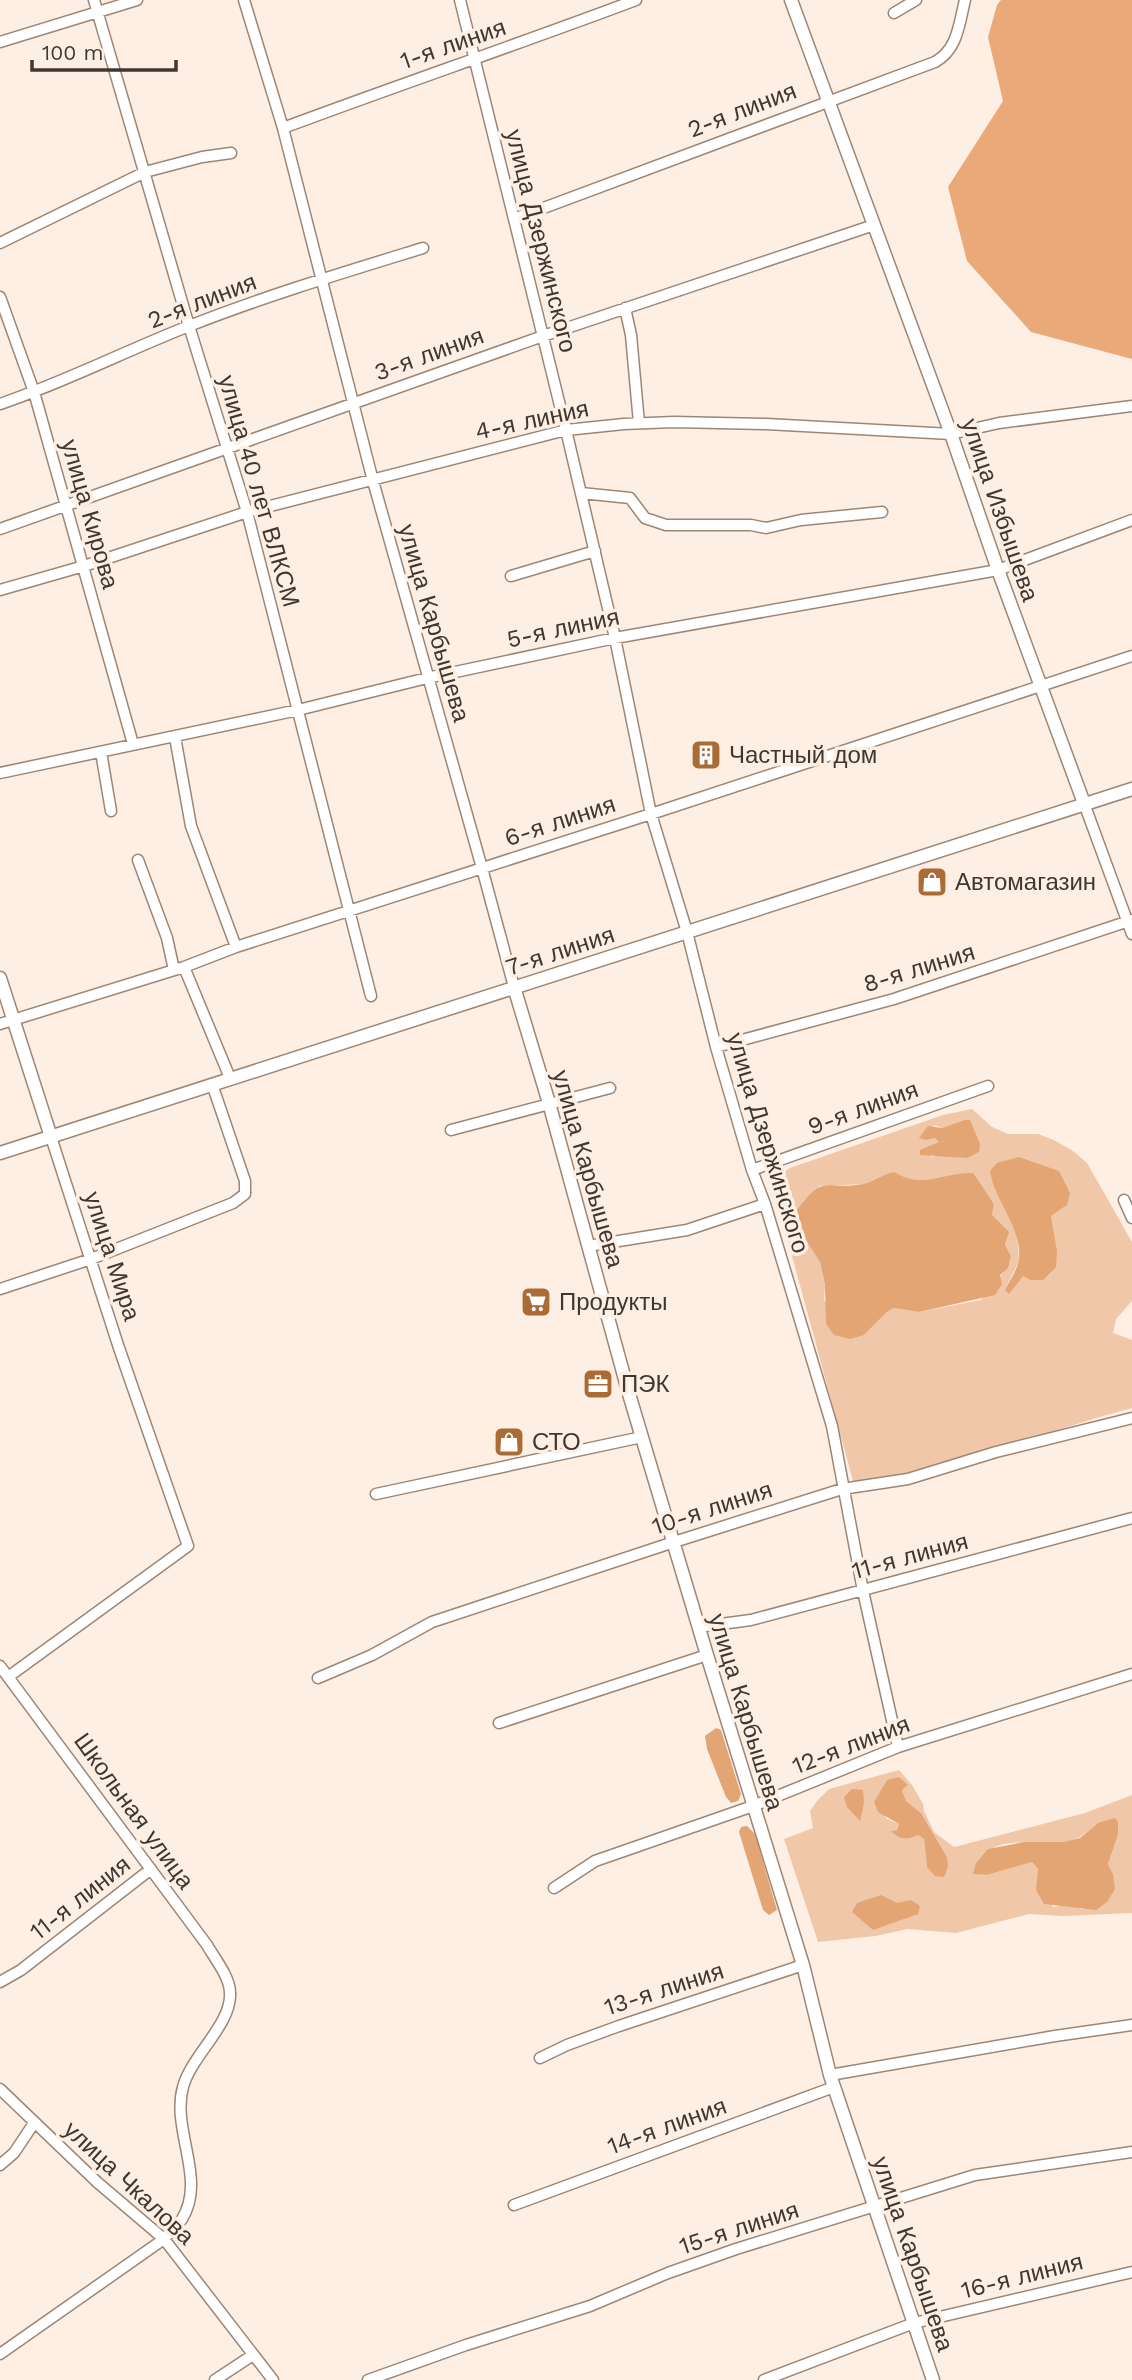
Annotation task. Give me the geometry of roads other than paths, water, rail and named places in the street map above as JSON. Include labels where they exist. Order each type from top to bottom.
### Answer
[{"type":"main road","name":"улица Избышева","points":[[790,0],[1085,806]]},
{"type":"main road","name":"7-я линия","points":[[0,1153],[1132,789]]},
{"type":"main road","name":"улица Мира","points":[[0,978],[51,1137]]},
{"type":"main road","name":"улица Карбышева","points":[[514,987],[698,1627],[803,1965],[832,2081],[933,2380]]},
{"type":"street","name":"улица 40 лет ВЛКСМ","points":[[94,0],[189,326],[247,512],[371,996]]},
{"type":"street","points":[[0,42],[137,0]]},
{"type":"street","name":"улица Карбышева","points":[[244,0],[283,128],[352,403],[514,987]]},
{"type":"street","name":"улица Дзержинского","points":[[460,0],[595,551],[651,814],[687,932],[716,1047],[752,1170],[765,1204],[832,1426],[842,1489],[898,1747]]},
{"type":"street","name":"1-я линия","points":[[283,128],[441,69],[474,61],[636,0]]},
{"type":"street","points":[[894,13],[916,0]]},
{"type":"street","points":[[828,100],[946,56],[953,46],[965,0]]},
{"type":"street","name":"2-я линия","points":[[514,219],[828,100]]},
{"type":"street","points":[[0,243],[145,172],[202,157],[231,153]]},
{"type":"street","name":"3-я линия","points":[[0,529],[543,335],[874,225]]},
{"type":"street","name":"2-я линия","points":[[0,404],[189,326],[321,279],[423,248]]},
{"type":"street","name":"улица Кирова","points":[[0,297],[34,392],[133,744]]},
{"type":"street","points":[[625,308],[631,335],[639,423]]},
{"type":"street","name":"4-я линия","points":[[0,590],[84,566],[247,512],[566,429],[639,423],[766,424],[951,434],[999,423],[1132,406]]},
{"type":"street","points":[[581,493],[630,498],[645,518],[666,525],[751,525],[766,528],[801,520],[882,512]]},
{"type":"street","name":"5-я линия","points":[[0,773],[298,710],[428,678],[615,638],[998,570],[1132,520]]},
{"type":"street","points":[[511,576],[595,551]]},
{"type":"street","name":"6-я линия","points":[[0,1024],[1132,656]]},
{"type":"street","points":[[175,737],[191,826],[236,947]]},
{"type":"street","points":[[101,751],[111,811]]},
{"type":"street","name":"улица Избышева","points":[[1085,806],[1130,921],[1132,934]]},
{"type":"street","points":[[138,860],[179,968],[230,1078]]},
{"type":"street","name":"8-я линия","points":[[716,1047],[894,999],[1130,921]]},
{"type":"street","points":[[0,1289],[91,1259],[233,1203],[244,1194],[245,1181],[212,1084]]},
{"type":"street","name":"9-я линия","points":[[752,1170],[988,1086]]},
{"type":"street","points":[[450,1130],[610,1088]]},
{"type":"street","name":"улица Мира","points":[[6,1680],[188,1546],[119,1348],[51,1137]]},
{"type":"street","points":[[1124,1200],[1132,1218]]},
{"type":"street","points":[[588,1247],[687,1230],[765,1204]]},
{"type":"street","name":"10-я линия","points":[[318,1678],[372,1655],[432,1622],[674,1542],[842,1489],[908,1479],[996,1452],[1132,1418]]},
{"type":"street","points":[[376,1494],[642,1437]]},
{"type":"street","name":"11-я линия","points":[[698,1627],[751,1620],[1132,1518]]},
{"type":"street","points":[[499,1723],[707,1655]]},
{"type":"street","name":"Школьная улица","points":[[0,1666],[6,1680],[207,1945],[229,1983],[231,1994],[228,2006],[189,2070],[182,2088],[180,2104],[191,2179],[189,2202],[181,2219],[164,2239]]},
{"type":"street","name":"12-я линия","points":[[554,1888],[595,1861],[753,1806],[898,1747],[1132,1674]]},
{"type":"street","name":"11-я линия","points":[[0,1983],[21,1970],[151,1869]]},
{"type":"street","name":"13-я линия","points":[[540,2059],[567,2045],[619,2026],[803,1965]]},
{"type":"street","name":"14-я линия","points":[[514,2205],[832,2081],[1055,2036],[1132,2025]]},
{"type":"street","name":"улица Чкалова","points":[[0,2089],[97,2182],[164,2239],[273,2380]]},
{"type":"street","points":[[0,2165],[14,2153],[34,2123]]},
{"type":"street","name":"15-я линия","points":[[368,2380],[466,2345],[590,2306],[668,2273],[736,2249],[975,2175],[1132,2152]]},
{"type":"street","points":[[0,2354],[164,2239]]},
{"type":"street","name":"16-я линия","points":[[764,2380],[914,2323],[1132,2272]]},
{"type":"street","points":[[215,2380],[253,2355]]},
{"type":"place","name":"Частный дом","points":[[706,755]]},
{"type":"place","name":"Автомагазин","points":[[932,882]]},
{"type":"place","name":"Продукты","points":[[536,1302]]},
{"type":"place","name":"ПЭК","points":[[598,1384]]},
{"type":"place","name":"СТО","points":[[509,1442]]}]
